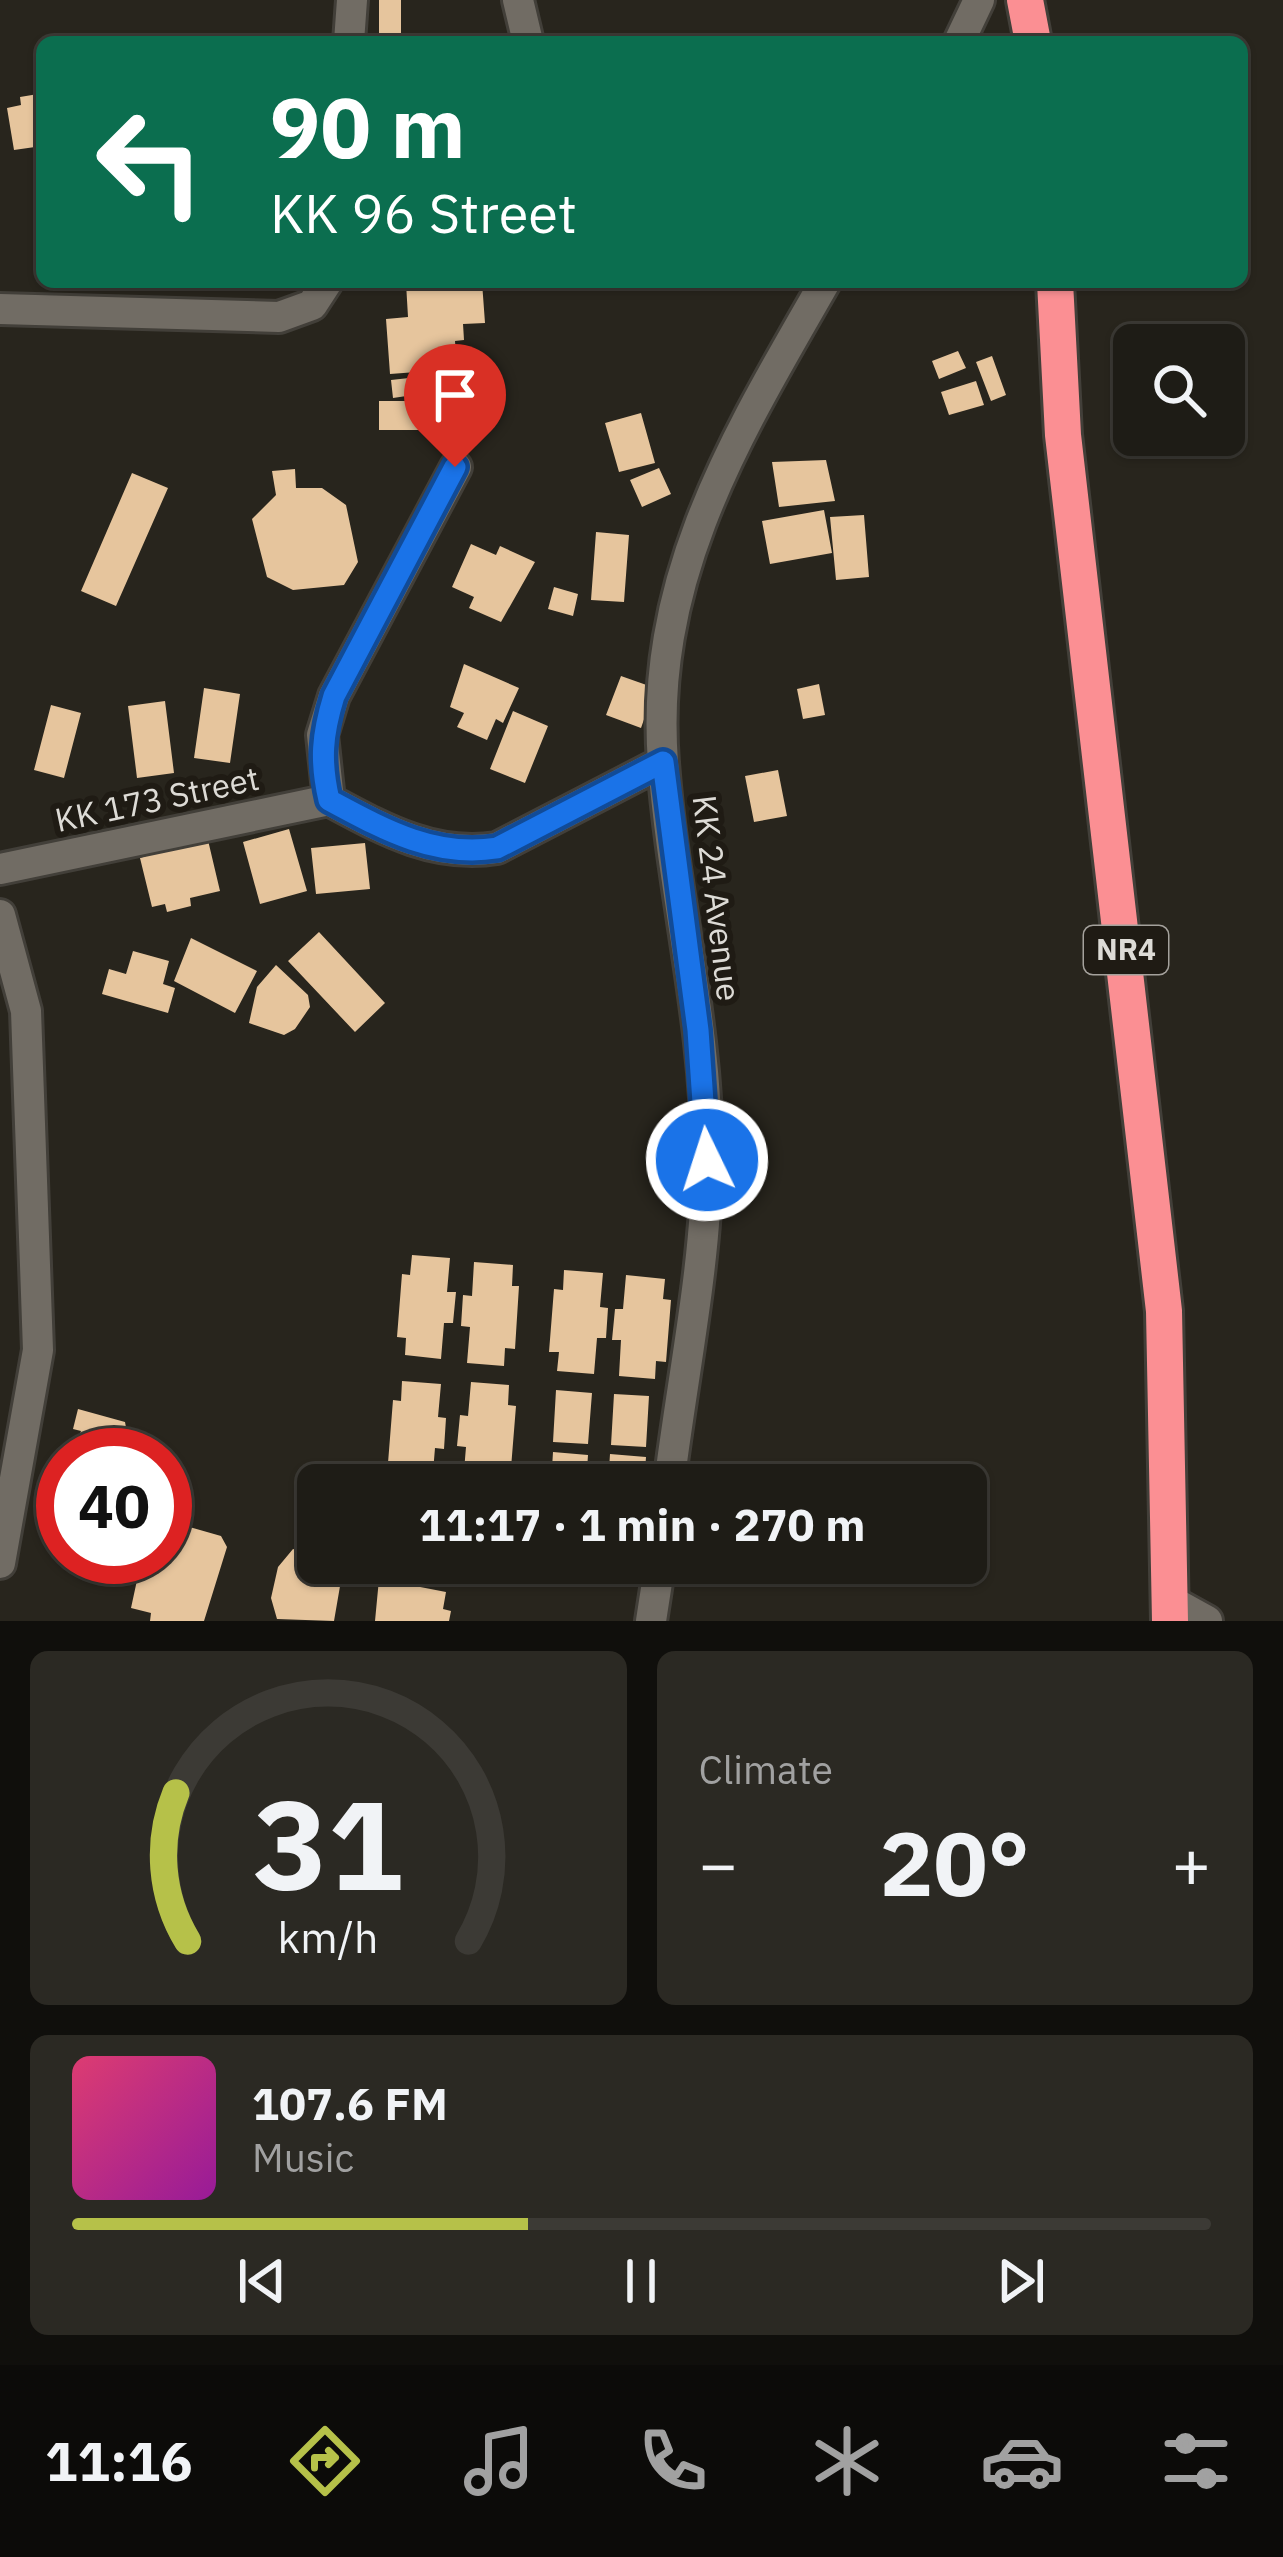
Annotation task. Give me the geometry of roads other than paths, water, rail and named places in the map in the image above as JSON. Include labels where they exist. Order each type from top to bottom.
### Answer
[{"type":"highway","points":[[1025,0],[1032,36]]},
{"type":"highway","name":"NR4","points":[[1055,288],[1064,435],[1164,1311],[1170,1610]]},
{"type":"street","points":[[349,36],[352,0]]},
{"type":"street","points":[[518,0],[527,36]]},
{"type":"street","points":[[962,36],[980,0]]},
{"type":"street","points":[[0,309],[279,317],[312,305],[323,288]]},
{"type":"street","name":"KK 24 Avenue","points":[[671,1464],[707,1160],[698,1030],[663,762],[668,646],[678,584],[701,513],[736,436],[822,288]]},
{"type":"street","points":[[455,467],[334,696],[322,735],[321,766],[329,800],[423,846],[472,852],[497,848],[663,762]]},
{"type":"street","name":"KK 173 Street","points":[[0,869],[329,800]]},
{"type":"street","points":[[0,915],[26,1011],[38,1351],[0,1563]]},
{"type":"street","points":[[651,1621],[657,1584]]},
{"type":"street","points":[[1170,1610],[1207,1621]]}]
